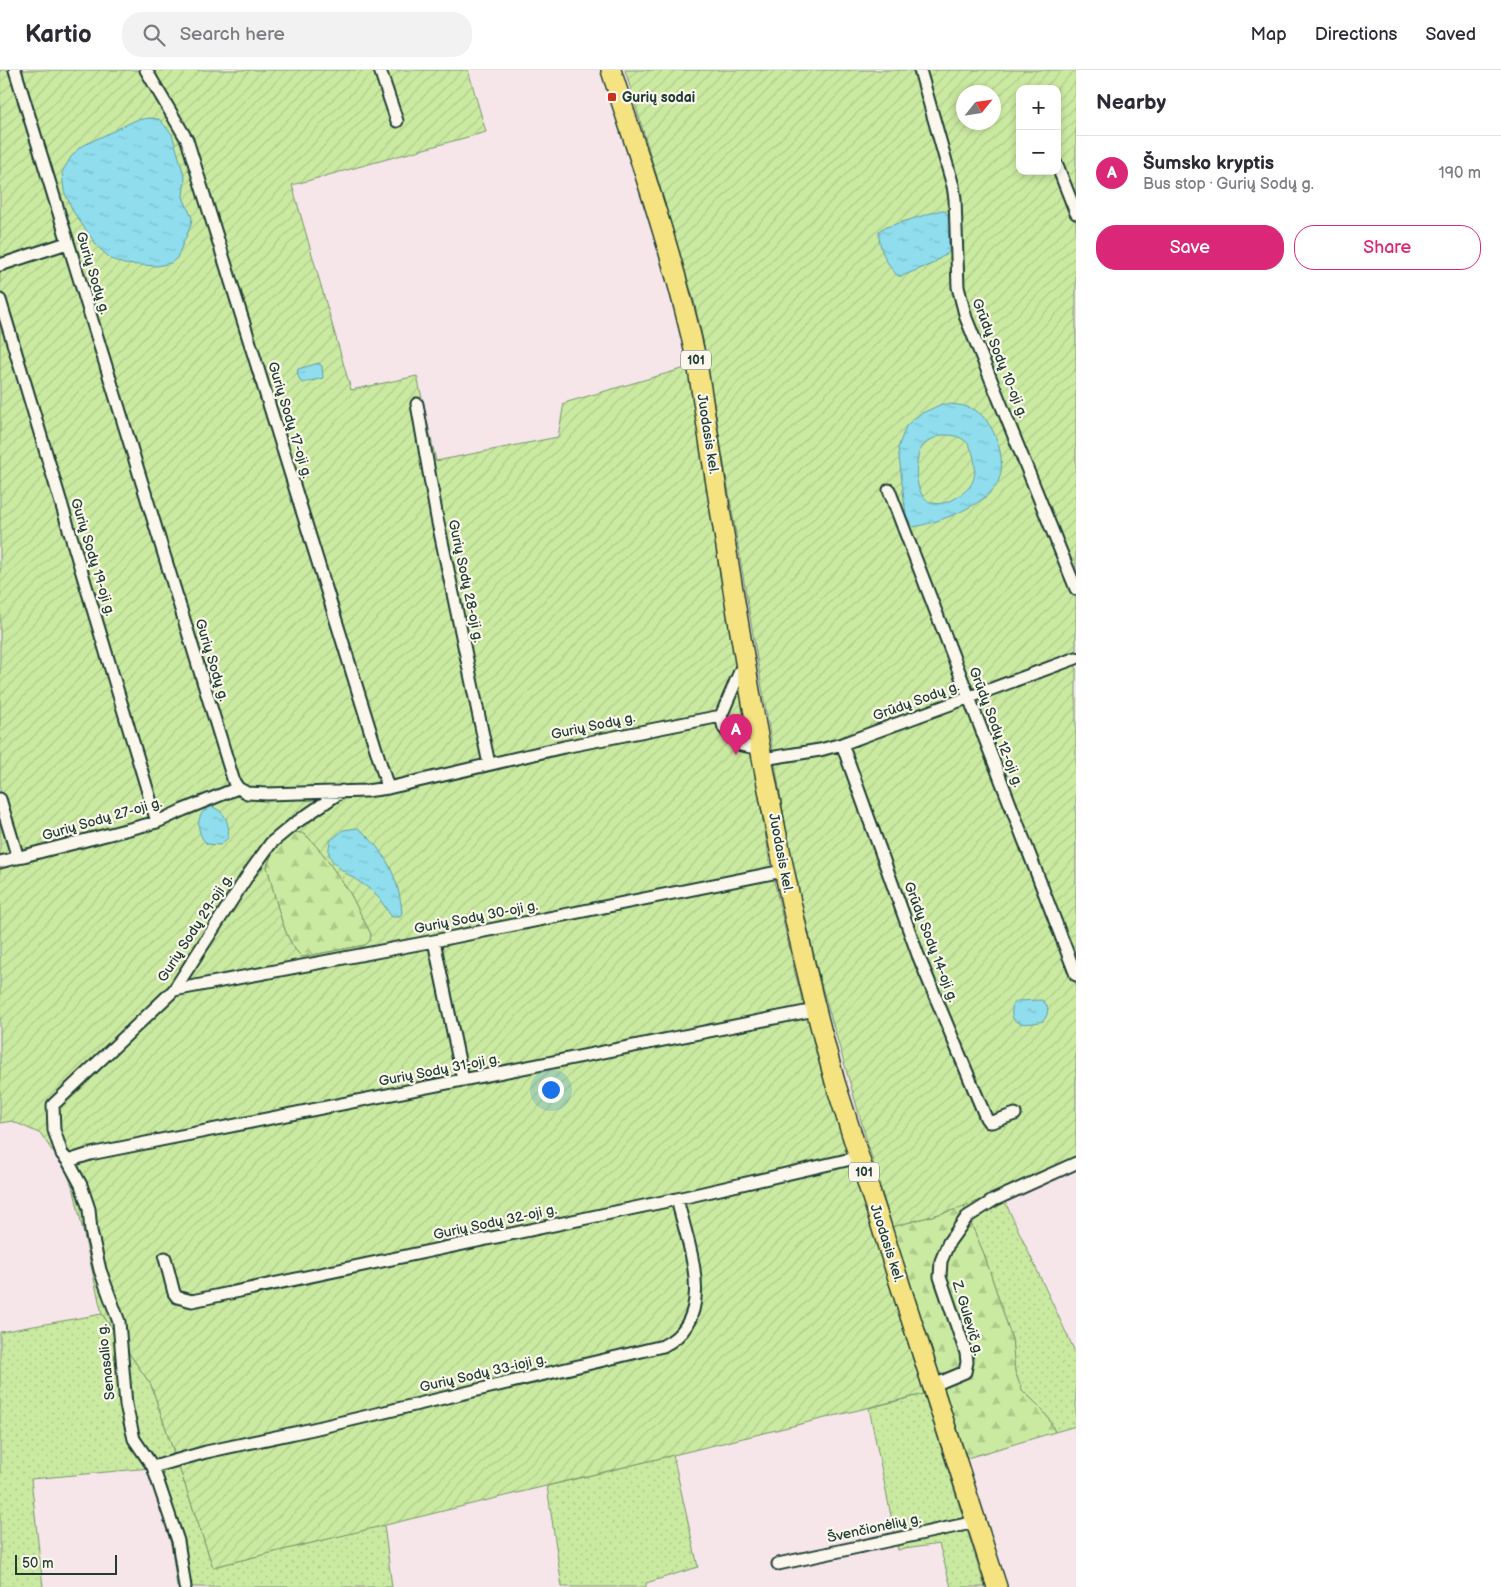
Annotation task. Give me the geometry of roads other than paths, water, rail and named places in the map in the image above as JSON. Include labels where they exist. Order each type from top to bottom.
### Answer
[{"type":"main road","name":"Juodasis kel.","points":[[611,70],[676,272],[686,312],[697,363],[745,658]]},
{"type":"main road","name":"101","points":[[745,658],[762,754]]},
{"type":"main road","name":"Juodasis kel.","points":[[762,754],[783,871],[835,1082],[934,1385],[997,1587]]},
{"type":"street","name":"Gurių Sodų g.","points":[[15,70],[231,773],[238,788],[247,793],[267,794],[366,791],[388,788],[630,733],[721,716]]},
{"type":"street","name":"Gurių Sodų 17-oji g.","points":[[146,70],[187,140],[388,788]]},
{"type":"street","points":[[380,70],[397,121]]},
{"type":"street","name":"Grūdų Sodų 10-oji g.","points":[[920,70],[953,186],[960,300],[1076,589]]},
{"type":"street","points":[[1061,175],[1076,213]]},
{"type":"street","points":[[0,264],[67,243]]},
{"type":"street","name":"Gurių Sodų 19-oji g.","points":[[0,300],[157,822]]},
{"type":"street","name":"Gurių Sodų 28-oji g.","points":[[417,404],[437,518],[489,764]]},
{"type":"street","name":"Grūdų Sodų 12-oji g.","points":[[889,490],[1076,975]]},
{"type":"street","points":[[745,658],[721,716],[724,728],[735,741],[762,754]]},
{"type":"street","name":"Grūdų Sodų g.","points":[[762,754],[820,750],[842,744],[1076,658]]},
{"type":"street","name":"Grūdų Sodų 14-oji g.","points":[[842,744],[918,955],[986,1118],[989,1122],[992,1122],[1016,1114]]},
{"type":"street","name":"Gurių Sodų 27-oji g.","points":[[0,862],[157,822],[238,788]]},
{"type":"street","name":"Gurių Sodų 29-oji g.","points":[[53,1105],[174,990],[250,872],[271,843],[294,824],[342,791]]},
{"type":"street","points":[[0,799],[18,858]]},
{"type":"street","name":"Gurių Sodų 30-oji g.","points":[[174,990],[783,871]]},
{"type":"street","points":[[434,940],[463,1080]]},
{"type":"street","name":"Gurių Sodų 31-oji g.","points":[[68,1160],[90,1154],[816,1010]]},
{"type":"street","name":"Senasalio g.","points":[[53,1105],[54,1130],[62,1154],[68,1160],[81,1185],[88,1209],[100,1270],[119,1322],[126,1405],[134,1439],[153,1467],[178,1541],[185,1587]]},
{"type":"street","name":"Gurių Sodų 32-oji g.","points":[[165,1258],[174,1293],[177,1297],[192,1301],[677,1199],[860,1158]]},
{"type":"street","name":"Z. Gulevič g.","points":[[934,1385],[965,1372],[967,1362],[966,1353],[940,1277],[941,1261],[949,1242],[967,1217],[994,1200],[1076,1163]]},
{"type":"street","name":"Gurių Sodų 33-ioji g.","points":[[153,1467],[206,1452],[663,1346],[674,1340],[682,1332],[694,1311],[697,1280],[677,1199]]},
{"type":"street","name":"Švenčionėlių g.","points":[[778,1564],[976,1522]]},
{"type":"water","points":[[159,119],[172,134],[185,178],[183,197],[192,218],[191,225],[177,258],[171,263],[157,266],[124,264],[111,259],[98,247],[74,213],[64,191],[62,172],[80,147],[136,120]]},
{"type":"water","points":[[941,210],[945,211],[948,215],[949,252],[932,264],[898,276],[884,255],[879,231],[883,228]]},
{"type":"water","points":[[319,363],[322,366],[323,378],[303,383],[299,378],[297,370]]},
{"type":"water","points":[[942,404],[959,405],[975,410],[988,423],[994,433],[1000,453],[1001,473],[992,491],[972,506],[935,522],[913,527],[906,516],[898,448],[906,426],[920,414]],"holes":[[[942,435],[959,437],[964,440],[971,449],[975,468],[973,481],[970,486],[956,498],[938,504],[932,503],[923,496],[918,484],[917,462],[920,450],[924,445]]]},
{"type":"water","points":[[212,807],[224,815],[228,824],[228,838],[220,845],[207,844],[203,840],[199,829],[202,813]]},
{"type":"water","points":[[358,828],[376,846],[389,866],[398,888],[402,913],[400,917],[392,917],[371,890],[342,870],[331,859],[329,851],[330,841],[343,830]]},
{"type":"water","points":[[1042,1000],[1048,1010],[1043,1021],[1022,1023],[1014,1020],[1012,1007],[1017,1001]]},
{"type":"place","name":"Gurių sodai","points":[[612,97]]},
{"type":"place","name":"Šumsko kryptis","points":[[736,755]]}]
